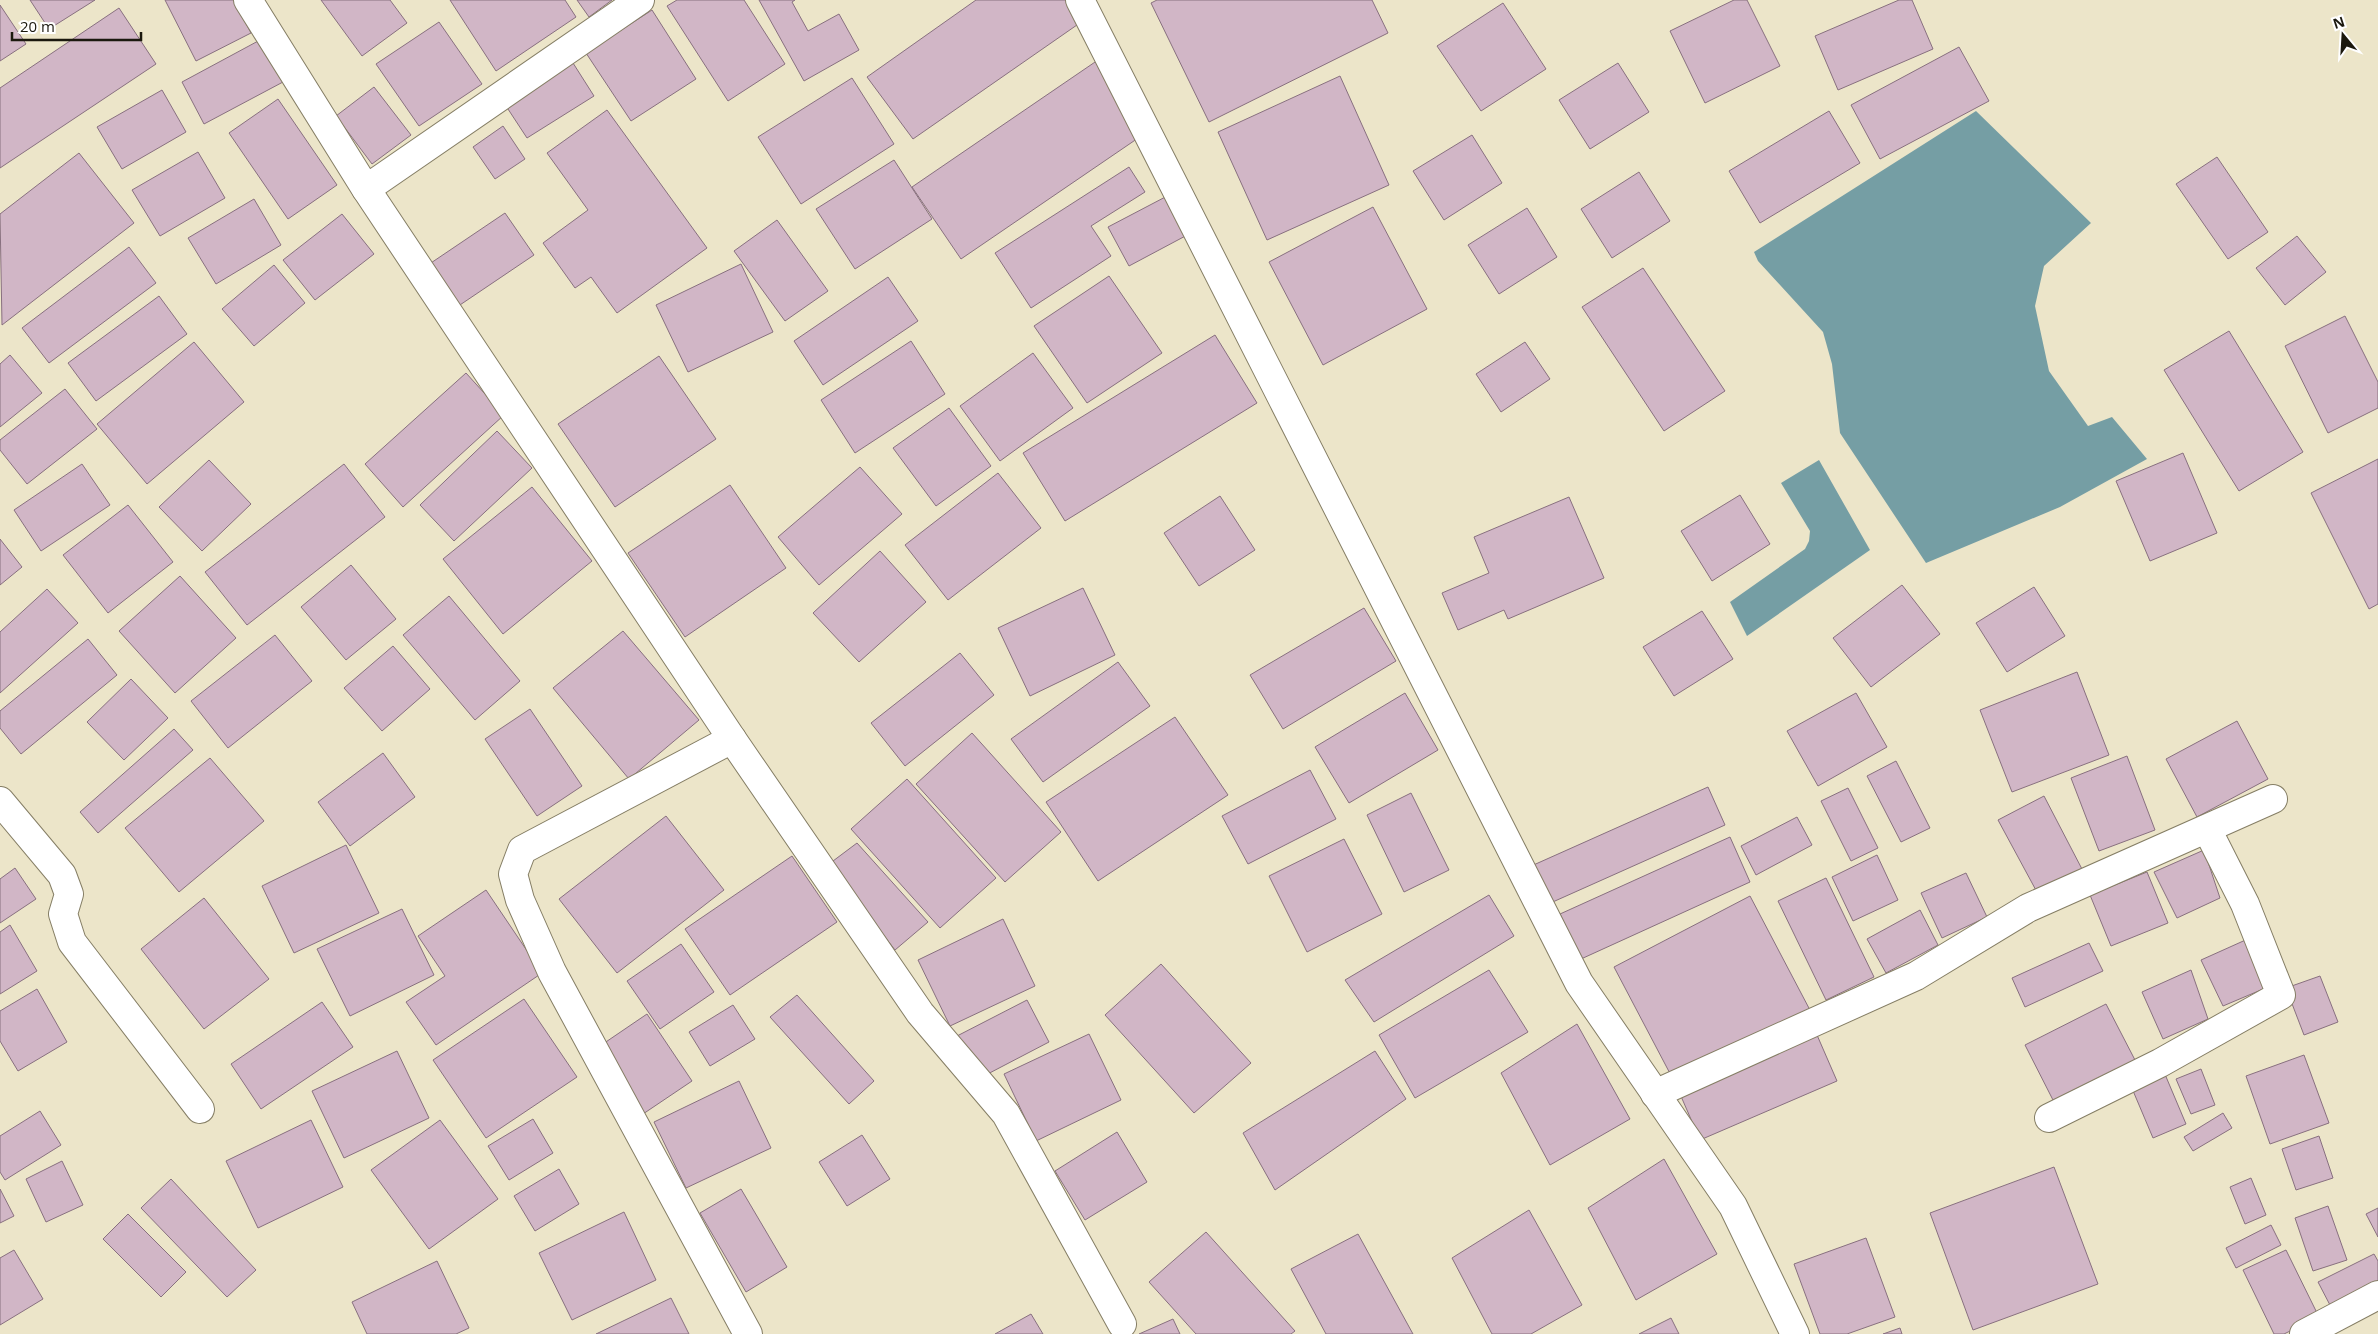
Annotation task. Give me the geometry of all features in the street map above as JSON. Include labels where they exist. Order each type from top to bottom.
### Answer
[{"type":"street","points":[[248,0],[366,188],[732,739],[920,1013],[1006,1114],[1122,1324]]},
{"type":"street","points":[[366,188],[640,0]]},
{"type":"street","points":[[1080,0],[1579,983],[1732,1206],[1795,1334]]},
{"type":"street","points":[[732,739],[522,850],[513,874],[520,900],[552,972],[748,1334]]},
{"type":"street","points":[[1655,1094],[1916,976],[2028,908],[2273,799]]},
{"type":"street","points":[[0,801],[62,875],[68,894],[63,914],[72,942],[200,1108]]},
{"type":"street","points":[[2049,1118],[2160,1064],[2281,995],[2245,904],[2207,829]]},
{"type":"street","points":[[2304,1334],[2378,1295]]},
{"type":"water","points":[[1976,111],[2091,223],[2044,266],[2035,306],[2049,371],[2088,426],[2112,417],[2147,459],[2060,507],[1926,563],[1840,433],[1832,364],[1823,332],[1758,261],[1754,252]]},
{"type":"water","points":[[1819,460],[1870,550],[1747,636],[1730,602],[1805,549],[1809,541],[1810,531],[1781,483]]},
{"type":"building","points":[[30,0],[95,0],[49,29]]},
{"type":"building","points":[[165,0],[234,0],[251,33],[196,61]]},
{"type":"building","points":[[321,0],[390,0],[407,23],[362,56]]},
{"type":"building","points":[[450,0],[565,0],[576,17],[496,71]]},
{"type":"building","points":[[577,0],[612,0],[589,17]]},
{"type":"building","points":[[677,0],[744,0],[785,64],[728,101],[667,6]]},
{"type":"building","points":[[759,0],[795,0],[792,2],[808,31],[839,14],[859,50],[804,81]]},
{"type":"building","points":[[976,0],[1075,0],[1087,18],[913,139],[867,77]]},
{"type":"building","points":[[1157,0],[1372,0],[1388,33],[1209,122],[1151,3]]},
{"type":"building","points":[[1734,0],[1747,0],[1780,66],[1705,103],[1670,31]]},
{"type":"building","points":[[1899,0],[1912,0],[1933,49],[1838,90],[1815,36]]},
{"type":"building","points":[[1503,3],[1546,69],[1481,111],[1437,46]]},
{"type":"building","points":[[0,5],[26,44],[0,61]]},
{"type":"building","points":[[119,8],[156,64],[0,168],[0,88]]},
{"type":"building","points":[[652,10],[696,79],[631,121],[586,53]]},
{"type":"building","points":[[439,22],[482,84],[419,126],[376,64]]},
{"type":"building","points":[[260,40],[283,82],[204,124],[182,82]]},
{"type":"building","points":[[1959,47],[1989,101],[1880,159],[1851,105]]},
{"type":"building","points":[[1098,60],[1147,132],[961,259],[912,187]]},
{"type":"building","points":[[573,63],[594,96],[527,138],[506,106]]},
{"type":"building","points":[[1618,63],[1649,112],[1590,149],[1559,100]]},
{"type":"building","points":[[1340,76],[1389,185],[1267,240],[1218,132]]},
{"type":"building","points":[[852,78],[894,144],[801,204],[758,137]]},
{"type":"building","points":[[374,87],[411,135],[372,164],[336,116]]},
{"type":"building","points":[[162,90],[186,132],[122,169],[97,127]]},
{"type":"building","points":[[278,99],[337,185],[288,219],[229,133]]},
{"type":"building","points":[[607,110],[707,248],[617,313],[591,277],[575,288],[543,243],[588,210],[547,153]]},
{"type":"building","points":[[1829,111],[1860,163],[1760,223],[1729,171]]},
{"type":"building","points":[[503,126],[525,159],[495,179],[473,147]]},
{"type":"building","points":[[1472,135],[1502,183],[1444,220],[1413,171]]},
{"type":"building","points":[[198,152],[225,198],[160,236],[132,190]]},
{"type":"building","points":[[79,153],[134,223],[2,325],[0,214]]},
{"type":"building","points":[[2217,157],[2268,232],[2228,259],[2176,184]]},
{"type":"building","points":[[894,160],[932,219],[855,269],[816,209]]},
{"type":"building","points":[[1129,167],[1145,192],[1091,226],[1111,256],[1031,308],[995,253]]},
{"type":"building","points":[[1639,172],[1670,221],[1612,258],[1581,209]]},
{"type":"building","points":[[1171,194],[1191,233],[1129,266],[1108,227]]},
{"type":"building","points":[[254,199],[281,245],[216,284],[188,238]]},
{"type":"building","points":[[1373,207],[1427,309],[1323,365],[1269,262]]},
{"type":"building","points":[[1527,208],[1557,257],[1499,294],[1468,245]]},
{"type":"building","points":[[505,213],[534,255],[451,311],[422,269]]},
{"type":"building","points":[[342,214],[374,254],[315,300],[283,260]]},
{"type":"building","points":[[777,220],[828,291],[785,321],[734,251]]},
{"type":"building","points":[[2297,236],[2326,272],[2285,305],[2256,268]]},
{"type":"building","points":[[129,247],[156,283],[49,363],[22,328]]},
{"type":"building","points":[[741,264],[773,332],[688,372],[656,305]]},
{"type":"building","points":[[274,265],[305,303],[254,346],[222,309]]},
{"type":"building","points":[[1643,268],[1725,391],[1664,431],[1582,307]]},
{"type":"building","points":[[1109,276],[1162,353],[1087,403],[1034,326]]},
{"type":"building","points":[[888,277],[918,321],[823,385],[794,341]]},
{"type":"building","points":[[159,296],[187,334],[96,401],[68,363]]},
{"type":"building","points":[[2345,316],[2378,382],[2378,408],[2328,433],[2285,346]]},
{"type":"building","points":[[2229,331],[2303,452],[2239,491],[2164,370]]},
{"type":"building","points":[[1215,335],[1257,403],[1065,521],[1023,453]]},
{"type":"building","points":[[911,341],[945,394],[855,453],[821,400]]},
{"type":"building","points":[[194,342],[244,402],[147,484],[97,424]]},
{"type":"building","points":[[1525,342],[1550,379],[1501,412],[1476,374]]},
{"type":"building","points":[[1033,353],[1073,408],[1000,461],[960,406]]},
{"type":"building","points":[[10,355],[42,393],[0,427],[0,364]]},
{"type":"building","points":[[659,356],[716,439],[615,507],[558,424]]},
{"type":"building","points":[[466,373],[504,415],[403,507],[365,464]]},
{"type":"building","points":[[65,389],[97,429],[27,484],[0,450],[0,440]]},
{"type":"building","points":[[949,408],[991,466],[936,506],[893,448]]},
{"type":"building","points":[[497,431],[532,468],[454,541],[420,505]]},
{"type":"building","points":[[2183,453],[2217,533],[2150,561],[2116,481]]},
{"type":"building","points":[[2378,459],[2378,604],[2369,609],[2311,493]]},
{"type":"building","points":[[209,460],[251,504],[202,551],[159,507]]},
{"type":"building","points":[[82,464],[110,505],[41,551],[14,510]]},
{"type":"building","points":[[344,464],[385,517],[247,625],[205,572]]},
{"type":"building","points":[[860,467],[902,514],[819,585],[778,537]]},
{"type":"building","points":[[998,473],[1041,528],[948,600],[905,545]]},
{"type":"building","points":[[730,485],[786,568],[685,637],[628,553]]},
{"type":"building","points":[[532,487],[592,561],[503,634],[443,559]]},
{"type":"building","points":[[1740,495],[1770,544],[1712,581],[1681,531]]},
{"type":"building","points":[[1220,496],[1255,550],[1199,586],[1164,533]]},
{"type":"building","points":[[1569,497],[1604,578],[1508,619],[1504,610],[1458,630],[1442,593],[1489,573],[1474,537]]},
{"type":"building","points":[[128,505],[173,562],[108,613],[63,555]]},
{"type":"building","points":[[0,539],[22,567],[0,585]]},
{"type":"building","points":[[880,551],[926,602],[859,662],[813,613]]},
{"type":"building","points":[[351,565],[396,619],[346,660],[301,607]]},
{"type":"building","points":[[180,576],[236,638],[175,693],[119,631]]},
{"type":"building","points":[[1902,585],[1940,634],[1871,687],[1833,638]]},
{"type":"building","points":[[2034,587],[2065,636],[2007,672],[1976,623]]},
{"type":"building","points":[[1083,588],[1115,655],[1030,696],[998,628]]},
{"type":"building","points":[[47,589],[78,623],[0,693],[0,632]]},
{"type":"building","points":[[449,596],[520,681],[475,720],[403,635]]},
{"type":"building","points":[[1364,608],[1396,661],[1283,729],[1250,675]]},
{"type":"building","points":[[1702,611],[1733,659],[1674,696],[1643,647]]},
{"type":"building","points":[[623,631],[699,720],[629,779],[553,688]]},
{"type":"building","points":[[275,635],[312,681],[228,748],[191,701]]},
{"type":"building","points":[[88,639],[117,675],[21,754],[0,728],[0,711]]},
{"type":"building","points":[[393,646],[430,689],[382,731],[344,688]]},
{"type":"building","points":[[960,653],[994,695],[905,766],[871,723]]},
{"type":"building","points":[[1118,662],[1150,706],[1043,782],[1011,739]]},
{"type":"building","points":[[2077,672],[2109,755],[2012,792],[1980,710]]},
{"type":"building","points":[[131,679],[168,718],[124,760],[87,722]]},
{"type":"building","points":[[1405,693],[1438,750],[1349,803],[1315,747]]},
{"type":"building","points":[[1856,693],[1887,747],[1818,786],[1787,731]]},
{"type":"building","points":[[530,709],[582,786],[537,816],[485,739]]},
{"type":"building","points":[[1175,717],[1228,795],[1098,881],[1046,802]]},
{"type":"building","points":[[2237,721],[2268,779],[2197,817],[2166,759]]},
{"type":"building","points":[[174,729],[193,750],[98,833],[80,812]]},
{"type":"building","points":[[972,733],[1061,832],[1005,882],[916,784]]},
{"type":"building","points":[[383,753],[415,797],[350,846],[318,802]]},
{"type":"building","points":[[2127,756],[2155,830],[2099,851],[2071,778]]},
{"type":"building","points":[[210,758],[264,821],[179,892],[125,828]]},
{"type":"building","points":[[1896,761],[1930,828],[1901,842],[1867,776]]},
{"type":"building","points":[[1310,770],[1336,819],[1248,864],[1222,816]]},
{"type":"building","points":[[907,779],[996,878],[940,928],[851,829]]},
{"type":"building","points":[[1708,787],[1725,825],[1546,905],[1529,867]]},
{"type":"building","points":[[1848,788],[1878,848],[1851,861],[1821,801]]},
{"type":"building","points":[[1411,793],[1449,870],[1404,892],[1367,815]]},
{"type":"building","points":[[2044,796],[2083,871],[2038,894],[1998,820]]},
{"type":"building","points":[[666,816],[724,890],[617,973],[559,899]]},
{"type":"building","points":[[1797,817],[1812,845],[1756,875],[1741,846]]},
{"type":"building","points":[[1730,837],[1750,882],[1581,959],[1560,914]]},
{"type":"building","points":[[1344,839],[1382,914],[1307,952],[1269,876]]},
{"type":"building","points":[[857,843],[928,922],[895,950],[829,864]]},
{"type":"building","points":[[346,845],[379,913],[294,953],[262,886]]},
{"type":"building","points":[[2204,850],[2220,898],[2177,918],[2154,872]]},
{"type":"building","points":[[1877,855],[1898,900],[1853,921],[1832,877]]},
{"type":"building","points":[[792,856],[837,922],[730,995],[685,929]]},
{"type":"building","points":[[15,868],[36,899],[0,923],[0,879]]},
{"type":"building","points":[[2147,872],[2168,923],[2111,946],[2090,895]]},
{"type":"building","points":[[1966,873],[1987,917],[1942,938],[1921,893]]},
{"type":"building","points":[[1826,878],[1874,977],[1826,1000],[1778,901]]},
{"type":"building","points":[[486,890],[542,973],[436,1045],[406,1002],[445,976],[418,936]]},
{"type":"building","points":[[1489,895],[1514,936],[1374,1022],[1345,980]]},
{"type":"building","points":[[1750,896],[1811,1012],[1675,1083],[1614,967]]},
{"type":"building","points":[[204,898],[269,979],[204,1029],[141,949]]},
{"type":"building","points":[[402,909],[434,975],[350,1016],[317,949]]},
{"type":"building","points":[[1920,910],[1938,945],[1886,973],[1867,939]]},
{"type":"building","points":[[1003,919],[1035,986],[950,1026],[918,960]]},
{"type":"building","points":[[10,925],[37,971],[0,994],[0,932]]},
{"type":"building","points":[[2250,938],[2268,987],[2223,1006],[2201,960]]},
{"type":"building","points":[[2089,943],[2103,971],[2025,1007],[2012,978]]},
{"type":"building","points":[[681,944],[714,992],[660,1029],[627,981]]},
{"type":"building","points":[[1161,964],[1251,1063],[1194,1113],[1105,1015]]},
{"type":"building","points":[[1489,970],[1528,1032],[1415,1098],[1379,1035]]},
{"type":"building","points":[[2191,970],[2208,1019],[2163,1039],[2142,992]]},
{"type":"building","points":[[2320,976],[2338,1022],[2304,1035],[2286,988]]},
{"type":"building","points":[[37,989],[67,1042],[18,1071],[0,1041],[0,1011]]},
{"type":"building","points":[[797,995],[874,1081],[849,1104],[770,1017]]},
{"type":"building","points":[[524,999],[577,1077],[486,1138],[433,1060]]},
{"type":"building","points":[[1027,1000],[1049,1042],[980,1078],[957,1036]]},
{"type":"building","points":[[322,1002],[353,1047],[261,1109],[231,1064]]},
{"type":"building","points":[[2106,1004],[2135,1060],[2054,1102],[2025,1045]]},
{"type":"building","points":[[733,1005],[755,1039],[710,1066],[689,1032]]},
{"type":"building","points":[[647,1014],[692,1081],[643,1114],[597,1048]]},
{"type":"building","points":[[1577,1024],[1630,1119],[1550,1165],[1501,1073]]},
{"type":"building","points":[[1089,1034],[1121,1100],[1036,1141],[1004,1074]]},
{"type":"building","points":[[1817,1035],[1837,1081],[1700,1140],[1680,1094]]},
{"type":"building","points":[[397,1051],[429,1118],[344,1158],[312,1091]]},
{"type":"building","points":[[1375,1051],[1406,1099],[1275,1190],[1243,1133]]},
{"type":"building","points":[[2304,1055],[2329,1123],[2270,1144],[2246,1076]]},
{"type":"building","points":[[2201,1069],[2215,1105],[2191,1114],[2176,1079]]},
{"type":"building","points":[[2164,1072],[2186,1124],[2153,1138],[2131,1086]]},
{"type":"building","points":[[739,1081],[771,1148],[686,1188],[654,1122]]},
{"type":"building","points":[[40,1111],[61,1145],[5,1180],[0,1172],[0,1136]]},
{"type":"building","points":[[2223,1113],[2232,1128],[2193,1151],[2184,1137]]},
{"type":"building","points":[[533,1119],[553,1153],[509,1180],[488,1146]]},
{"type":"building","points":[[311,1120],[343,1187],[258,1228],[226,1161]]},
{"type":"building","points":[[440,1120],[498,1199],[429,1249],[371,1170]]},
{"type":"building","points":[[1117,1132],[1147,1182],[1085,1220],[1055,1171]]},
{"type":"building","points":[[862,1135],[890,1179],[847,1206],[819,1162]]},
{"type":"building","points":[[2319,1136],[2333,1178],[2296,1190],[2282,1149]]},
{"type":"building","points":[[1664,1159],[1717,1254],[1636,1300],[1588,1208]]},
{"type":"building","points":[[62,1161],[83,1205],[46,1222],[26,1179]]},
{"type":"building","points":[[2054,1167],[2098,1284],[1973,1330],[1930,1213]]},
{"type":"building","points":[[559,1169],[579,1204],[535,1231],[514,1196]]},
{"type":"building","points":[[2251,1178],[2266,1215],[2245,1224],[2230,1187]]},
{"type":"building","points":[[171,1179],[256,1270],[227,1297],[141,1208]]},
{"type":"building","points":[[0,1189],[14,1216],[0,1223]]},
{"type":"building","points":[[741,1189],[787,1267],[746,1292],[700,1213]]},
{"type":"building","points":[[2328,1206],[2347,1260],[2313,1271],[2295,1218]]},
{"type":"building","points":[[2378,1208],[2378,1237],[2366,1214]]},
{"type":"building","points":[[1529,1210],[1582,1305],[1531,1334],[1492,1334],[1452,1258]]},
{"type":"building","points":[[624,1212],[656,1280],[572,1320],[539,1253]]},
{"type":"building","points":[[128,1214],[186,1272],[161,1297],[103,1239]]},
{"type":"building","points":[[2271,1225],[2281,1245],[2236,1268],[2226,1248]]},
{"type":"building","points":[[1206,1232],[1295,1331],[1291,1334],[1196,1334],[1149,1282]]},
{"type":"building","points":[[1358,1234],[1413,1334],[1326,1334],[1291,1269]]},
{"type":"building","points":[[1866,1238],[1895,1317],[1847,1334],[1820,1334],[1794,1264]]},
{"type":"building","points":[[14,1250],[43,1299],[0,1325],[0,1258]]},
{"type":"building","points":[[2286,1250],[2319,1317],[2284,1334],[2274,1334],[2243,1270]]},
{"type":"building","points":[[2374,1254],[2378,1261],[2378,1283],[2331,1307],[2318,1282]]},
{"type":"building","points":[[437,1261],[469,1328],[456,1334],[367,1334],[352,1302]]},
{"type":"building","points":[[671,1298],[689,1334],[596,1334]]},
{"type":"building","points":[[1031,1314],[1043,1334],[995,1334]]},
{"type":"building","points":[[1671,1318],[1679,1334],[1639,1334]]},
{"type":"building","points":[[1173,1319],[1180,1334],[1139,1334]]},
{"type":"building","points":[[1900,1328],[1902,1334],[1883,1334]]}]
